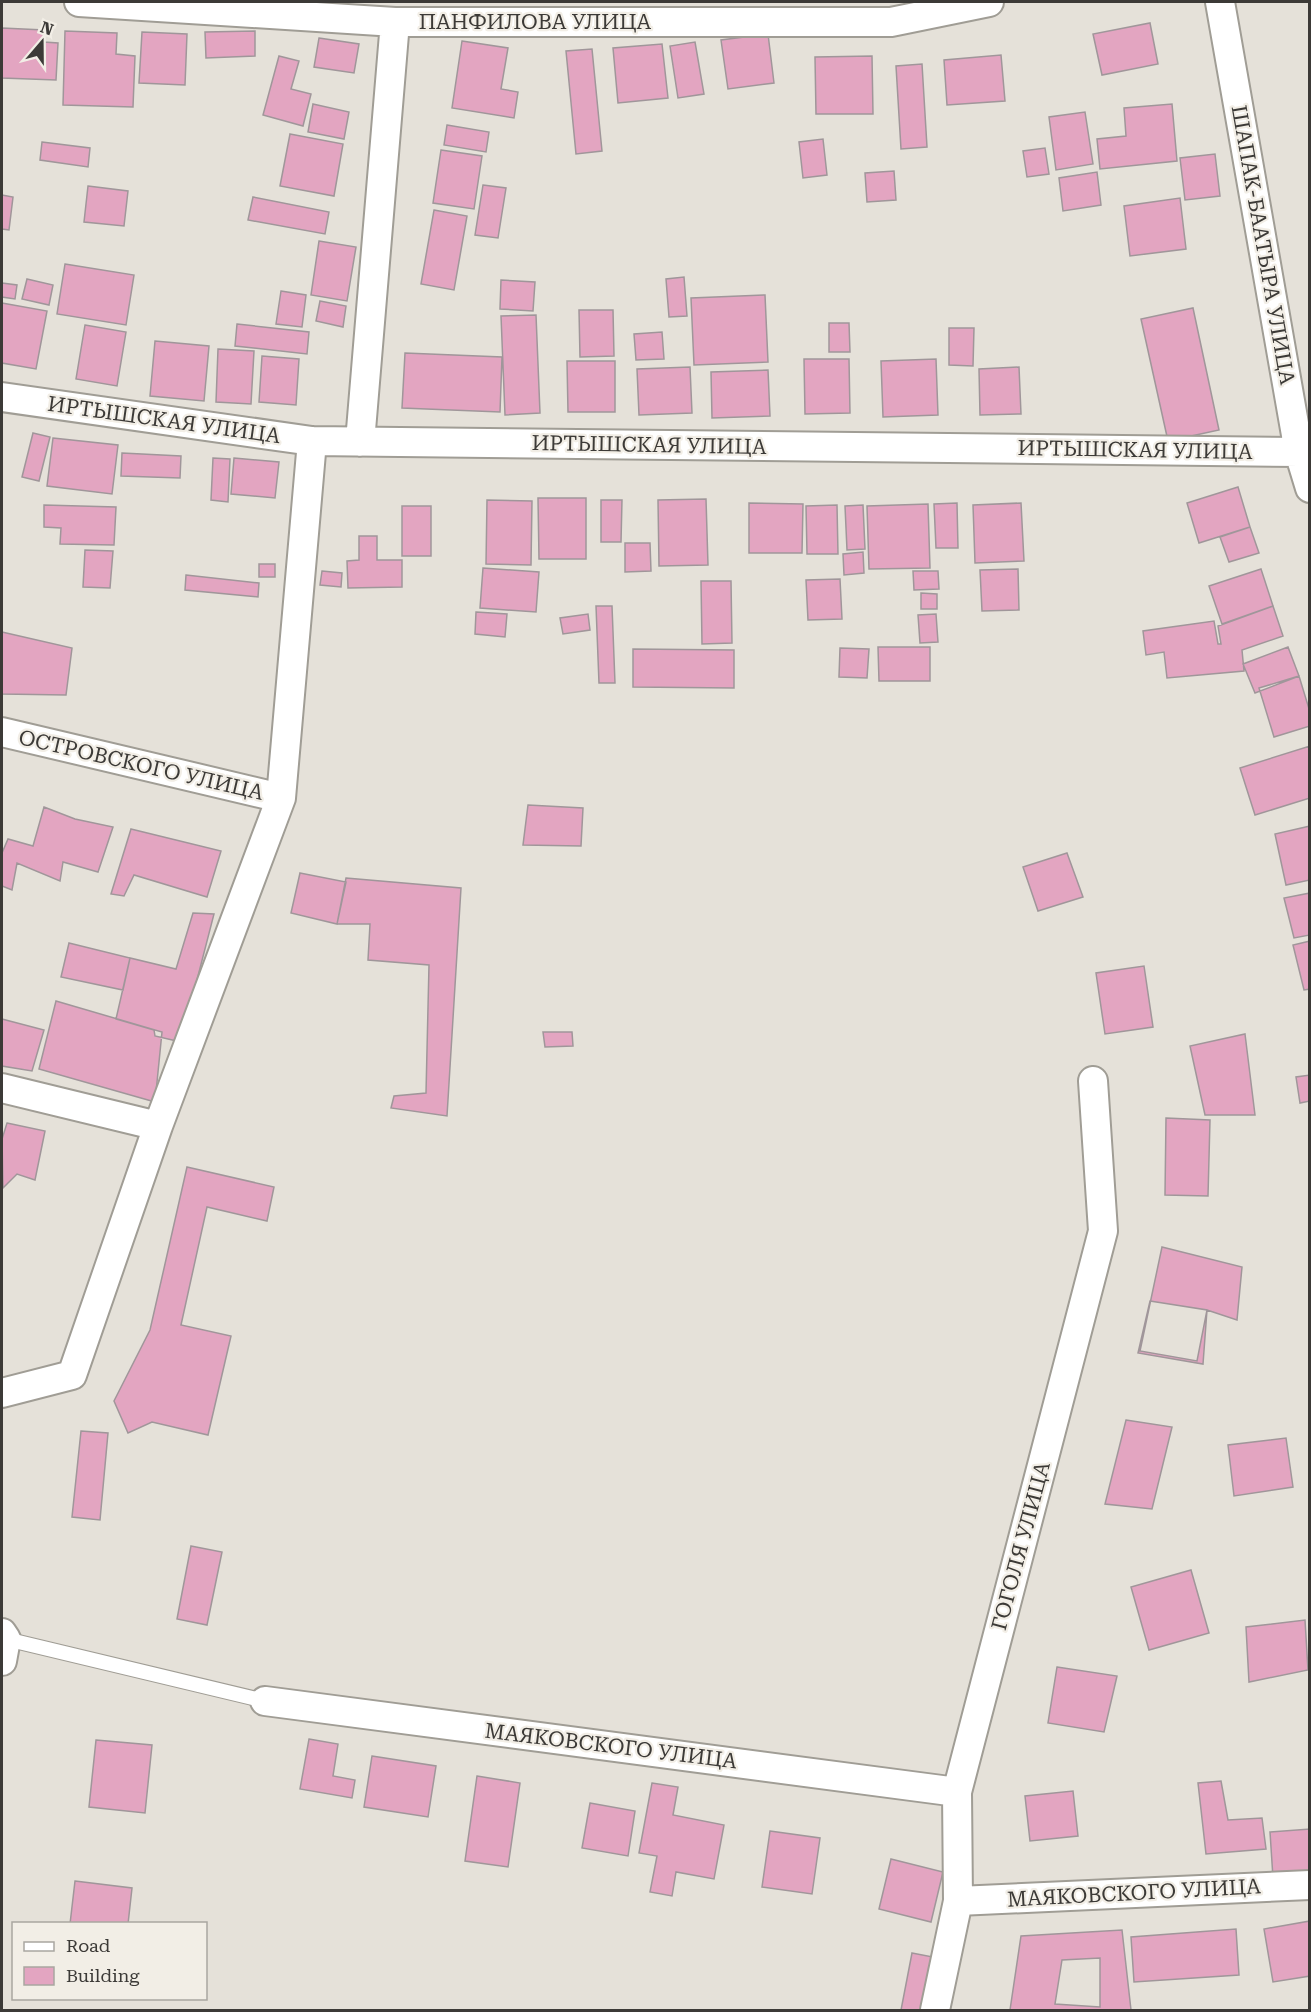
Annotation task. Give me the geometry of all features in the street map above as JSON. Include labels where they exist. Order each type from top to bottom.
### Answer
[{"type":"street","name":"ПАНФИЛОВА УЛИЦА","points":[[79,2],[395,22],[891,22],[989,2]]},
{"type":"street","name":"ШАПАК-БААТЫРА УЛИЦА","points":[[1220,2],[1299,452],[1310,488]]},
{"type":"street","points":[[360,442],[395,22]]},
{"type":"street","name":"ИРТЫШСКАЯ УЛИЦА","points":[[2,397],[312,441],[1299,452]]},
{"type":"street","points":[[2,1393],[72,1375],[158,1126],[281,798],[312,441]]},
{"type":"street","name":"ОСТРОВСКОГО УЛИЦА","points":[[2,732],[281,798]]},
{"type":"street","name":"ГОГОЛЯ УЛИЦА","points":[[935,2010],[958,1901],[957,1792],[1103,1231],[1093,1081]]},
{"type":"street","points":[[2,1088],[158,1126]]},
{"type":"street","name":"МАЯКОВСКОГО УЛИЦА","points":[[265,1701],[957,1792]]},
{"type":"street","name":"МАЯКОВСКОГО УЛИЦА","points":[[958,1901],[1310,1885]]},
{"type":"lane","points":[[3,1644],[265,1701]]},
{"type":"building","points":[[1150,23],[1158,64],[1102,75],[1093,34]]},
{"type":"building","points":[[2,28],[44,30],[44,42],[58,43],[56,80],[2,78]]},
{"type":"building","points":[[65,31],[117,33],[116,54],[135,56],[133,107],[63,105]]},
{"type":"building","points":[[255,31],[255,56],[206,58],[205,32]]},
{"type":"building","points":[[142,32],[187,34],[185,85],[139,83]]},
{"type":"building","points":[[768,34],[774,83],[728,89],[721,40]]},
{"type":"building","points":[[319,38],[359,44],[354,73],[314,67]]},
{"type":"building","points":[[462,41],[508,48],[501,89],[518,92],[514,118],[452,108]]},
{"type":"building","points":[[695,42],[704,94],[678,98],[670,46]]},
{"type":"building","points":[[662,44],[668,98],[618,103],[613,48]]},
{"type":"building","points":[[592,49],[602,151],[576,154],[566,51]]},
{"type":"building","points":[[1001,55],[1005,101],[947,105],[944,60]]},
{"type":"building","points":[[279,56],[299,61],[291,89],[311,94],[303,126],[263,115]]},
{"type":"building","points":[[872,56],[873,114],[816,114],[815,57]]},
{"type":"building","points":[[922,64],[927,147],[901,149],[896,66]]},
{"type":"building","points":[[313,104],[349,112],[344,139],[308,132]]},
{"type":"building","points":[[1172,104],[1177,161],[1100,169],[1097,139],[1126,136],[1124,108]]},
{"type":"building","points":[[1085,112],[1093,164],[1056,170],[1049,117]]},
{"type":"building","points":[[447,125],[489,132],[486,152],[444,145]]},
{"type":"building","points":[[290,134],[343,144],[334,196],[280,186]]},
{"type":"building","points":[[823,139],[827,175],[803,178],[799,142]]},
{"type":"building","points":[[42,142],[90,148],[88,167],[40,160]]},
{"type":"building","points":[[1045,148],[1049,174],[1027,177],[1023,151]]},
{"type":"building","points":[[441,150],[482,156],[474,209],[433,203]]},
{"type":"building","points":[[1215,154],[1220,196],[1185,200],[1180,158]]},
{"type":"building","points":[[894,171],[896,200],[867,202],[865,173]]},
{"type":"building","points":[[1097,172],[1101,205],[1063,211],[1059,178]]},
{"type":"building","points":[[483,185],[506,188],[498,238],[475,235]]},
{"type":"building","points":[[88,186],[128,191],[124,226],[84,222]]},
{"type":"building","points":[[2,195],[13,197],[9,230],[2,229]]},
{"type":"building","points":[[253,197],[329,212],[325,234],[248,220]]},
{"type":"building","points":[[1180,198],[1186,249],[1130,256],[1124,206]]},
{"type":"building","points":[[434,210],[467,216],[454,290],[421,284]]},
{"type":"building","points":[[319,241],[356,247],[347,301],[311,295]]},
{"type":"building","points":[[65,264],[134,275],[126,325],[57,314]]},
{"type":"building","points":[[684,277],[687,316],[669,317],[666,279]]},
{"type":"building","points":[[27,279],[53,285],[49,305],[22,299]]},
{"type":"building","points":[[501,280],[535,282],[533,311],[500,309]]},
{"type":"building","points":[[2,283],[17,285],[15,299],[2,297]]},
{"type":"building","points":[[281,291],[306,295],[302,327],[276,324]]},
{"type":"building","points":[[765,295],[768,362],[694,365],[691,298]]},
{"type":"building","points":[[320,301],[346,306],[343,327],[316,321]]},
{"type":"building","points":[[2,303],[47,311],[36,369],[2,363]]},
{"type":"building","points":[[1193,308],[1219,430],[1168,441],[1141,319]]},
{"type":"building","points":[[579,310],[613,310],[614,356],[580,357]]},
{"type":"building","points":[[536,315],[540,413],[505,415],[501,316]]},
{"type":"building","points":[[829,323],[849,323],[850,352],[829,352]]},
{"type":"building","points":[[237,324],[309,332],[307,354],[235,346]]},
{"type":"building","points":[[85,325],[126,332],[117,386],[76,379]]},
{"type":"building","points":[[949,328],[974,328],[973,366],[949,365]]},
{"type":"building","points":[[662,332],[664,359],[636,360],[634,334]]},
{"type":"building","points":[[155,341],[209,346],[204,401],[150,396]]},
{"type":"building","points":[[218,349],[254,351],[251,404],[216,402]]},
{"type":"building","points":[[405,353],[502,357],[500,412],[402,408]]},
{"type":"building","points":[[262,356],[299,359],[296,405],[259,402]]},
{"type":"building","points":[[804,359],[849,359],[850,413],[805,414]]},
{"type":"building","points":[[936,359],[938,415],[883,417],[881,361]]},
{"type":"building","points":[[567,361],[615,361],[615,412],[568,412]]},
{"type":"building","points":[[690,367],[692,413],[639,415],[637,369]]},
{"type":"building","points":[[1019,367],[1021,414],[980,415],[979,369]]},
{"type":"building","points":[[768,370],[770,416],[712,418],[711,372]]},
{"type":"building","points":[[33,433],[50,437],[39,481],[22,477]]},
{"type":"building","points":[[53,438],[118,445],[112,494],[47,486]]},
{"type":"building","points":[[122,453],[181,456],[180,478],[121,476]]},
{"type":"building","points":[[213,458],[230,459],[228,502],[211,500]]},
{"type":"building","points":[[234,458],[279,462],[275,498],[231,494]]},
{"type":"building","points":[[1238,487],[1250,527],[1199,543],[1187,503]]},
{"type":"building","points":[[538,498],[586,498],[586,559],[539,559]]},
{"type":"building","points":[[706,499],[708,565],[659,566],[658,500]]},
{"type":"building","points":[[487,500],[532,501],[531,565],[486,564]]},
{"type":"building","points":[[601,500],[622,500],[621,542],[601,542]]},
{"type":"building","points":[[749,503],[803,504],[802,553],[749,553]]},
{"type":"building","points":[[957,503],[958,548],[936,548],[934,504]]},
{"type":"building","points":[[1021,503],[1024,561],[975,563],[973,505]]},
{"type":"building","points":[[928,504],[930,568],[869,569],[867,506]]},
{"type":"building","points":[[44,505],[116,507],[114,545],[60,544],[61,528],[44,527]]},
{"type":"building","points":[[837,505],[838,554],[807,554],[806,506]]},
{"type":"building","points":[[863,505],[865,549],[847,550],[845,506]]},
{"type":"building","points":[[402,506],[431,506],[431,556],[402,556]]},
{"type":"building","points":[[1250,527],[1259,553],[1229,562],[1220,537]]},
{"type":"building","points":[[359,536],[377,536],[377,560],[402,560],[402,587],[348,588],[347,561],[359,560]]},
{"type":"building","points":[[625,543],[650,543],[651,571],[625,572]]},
{"type":"building","points":[[85,550],[113,551],[110,588],[83,587]]},
{"type":"building","points":[[863,552],[864,573],[844,575],[843,554]]},
{"type":"building","points":[[259,564],[275,564],[275,577],[259,577]]},
{"type":"building","points":[[483,568],[539,572],[536,612],[480,608]]},
{"type":"building","points":[[1018,569],[1019,610],[982,611],[980,570]]},
{"type":"building","points":[[1261,569],[1273,606],[1222,624],[1209,586]]},
{"type":"building","points":[[322,571],[342,573],[341,587],[320,585]]},
{"type":"building","points":[[913,571],[938,571],[939,589],[914,590]]},
{"type":"building","points":[[186,575],[259,583],[258,597],[185,590]]},
{"type":"building","points":[[840,579],[842,619],[808,620],[806,580]]},
{"type":"building","points":[[701,581],[731,581],[732,643],[702,644]]},
{"type":"building","points":[[921,593],[937,594],[937,609],[921,609]]},
{"type":"building","points":[[596,606],[612,606],[615,683],[599,683]]},
{"type":"building","points":[[1273,606],[1283,636],[1242,650],[1244,671],[1167,678],[1164,652],[1146,655],[1143,631],[1214,621],[1218,644],[1221,644],[1218,626]]},
{"type":"building","points":[[476,612],[507,614],[505,637],[475,634]]},
{"type":"building","points":[[588,614],[590,630],[563,634],[560,618]]},
{"type":"building","points":[[936,614],[938,642],[920,643],[918,615]]},
{"type":"building","points":[[2,632],[72,648],[66,695],[2,694]]},
{"type":"building","points":[[878,647],[930,647],[930,681],[879,681]]},
{"type":"building","points":[[1288,647],[1299,676],[1255,693],[1243,664]]},
{"type":"building","points":[[840,648],[869,649],[867,678],[839,677]]},
{"type":"building","points":[[633,649],[734,650],[734,688],[633,687]]},
{"type":"building","points":[[1299,676],[1310,712],[1310,726],[1274,737],[1259,688]]},
{"type":"building","points":[[1310,746],[1310,798],[1255,815],[1240,768]]},
{"type":"building","points":[[528,805],[583,808],[581,846],[523,845]]},
{"type":"building","points":[[44,807],[75,819],[113,827],[98,872],[63,862],[60,881],[17,863],[12,890],[2,886],[2,853],[8,839],[33,846]]},
{"type":"building","points":[[1310,826],[1310,880],[1286,885],[1275,834]]},
{"type":"building","points":[[131,829],[221,851],[207,897],[134,875],[124,896],[111,894]]},
{"type":"building","points":[[1067,853],[1083,897],[1038,911],[1023,867]]},
{"type":"building","points":[[300,873],[346,882],[337,924],[291,913]]},
{"type":"building","points":[[346,878],[461,888],[447,1116],[391,1108],[394,1096],[426,1093],[429,965],[368,960],[370,924],[337,924]]},
{"type":"building","points":[[1310,893],[1310,935],[1294,938],[1284,898]]},
{"type":"building","points":[[193,913],[214,914],[181,1042],[155,1036],[154,1030],[116,1019],[130,958],[176,969]]},
{"type":"building","points":[[1310,941],[1310,989],[1304,990],[1293,945]]},
{"type":"building","points":[[69,943],[130,958],[123,990],[61,977]]},
{"type":"building","points":[[1144,966],[1153,1027],[1105,1034],[1096,973]]},
{"type":"building","points":[[56,1001],[162,1032],[155,1102],[39,1069]]},
{"type":"building","points":[[2,1019],[44,1030],[32,1071],[2,1066]]},
{"type":"building","points":[[543,1032],[572,1032],[573,1046],[545,1047]]},
{"type":"building","points":[[1245,1034],[1255,1115],[1205,1115],[1190,1046]]},
{"type":"building","points":[[1310,1075],[1310,1101],[1300,1103],[1296,1077]]},
{"type":"building","points":[[1166,1118],[1210,1120],[1208,1196],[1165,1195]]},
{"type":"building","points":[[7,1123],[45,1131],[35,1180],[17,1174],[3,1188],[2,1139]]},
{"type":"building","points":[[187,1167],[274,1187],[267,1221],[207,1207],[181,1325],[231,1336],[208,1435],[152,1422],[128,1433],[114,1401],[150,1330]]},
{"type":"building","points":[[1162,1247],[1242,1267],[1237,1320],[1207,1310],[1197,1361],[1140,1351]]},
{"type":"building","points":[[1150,1301],[1207,1310],[1203,1364],[1138,1353]]},
{"type":"building","points":[[1126,1420],[1172,1427],[1152,1509],[1105,1504]]},
{"type":"building","points":[[81,1431],[108,1433],[100,1520],[72,1517]]},
{"type":"building","points":[[1286,1438],[1293,1487],[1234,1496],[1228,1445]]},
{"type":"building","points":[[191,1546],[222,1552],[207,1625],[177,1619]]},
{"type":"building","points":[[1191,1570],[1209,1633],[1149,1650],[1131,1587]]},
{"type":"building","points":[[1305,1620],[1308,1670],[1249,1682],[1246,1627]]},
{"type":"building","points":[[1057,1667],[1117,1676],[1104,1732],[1048,1723]]},
{"type":"building","points":[[309,1739],[338,1744],[333,1776],[355,1780],[352,1798],[300,1789]]},
{"type":"building","points":[[96,1740],[152,1745],[145,1813],[89,1807]]},
{"type":"building","points":[[372,1756],[436,1766],[428,1817],[364,1807]]},
{"type":"building","points":[[477,1776],[520,1783],[508,1867],[465,1861]]},
{"type":"building","points":[[1221,1781],[1228,1820],[1262,1818],[1266,1849],[1206,1854],[1198,1783]]},
{"type":"building","points":[[652,1783],[678,1787],[673,1815],[724,1825],[714,1879],[676,1872],[672,1896],[650,1892],[657,1856],[639,1853]]},
{"type":"building","points":[[1073,1791],[1078,1836],[1030,1841],[1025,1796]]},
{"type":"building","points":[[590,1803],[635,1811],[628,1856],[582,1848]]},
{"type":"building","points":[[1310,1829],[1310,1877],[1273,1878],[1270,1832]]},
{"type":"building","points":[[770,1831],[820,1838],[812,1894],[762,1887]]},
{"type":"building","points":[[891,1859],[943,1872],[931,1922],[879,1909]]},
{"type":"building","points":[[75,1881],[132,1888],[128,1922],[70,1922]]},
{"type":"building","points":[[1310,1921],[1310,1976],[1273,1982],[1264,1929]]},
{"type":"building","points":[[1236,1929],[1239,1975],[1134,1982],[1131,1937]]},
{"type":"building","points":[[1122,1930],[1131,2010],[1010,2010],[1021,1936]],"holes":[[[1100,1958],[1100,2007],[1055,2004],[1062,1960]]]},
{"type":"building","points":[[912,1953],[933,1957],[922,2010],[901,2010]]}]
